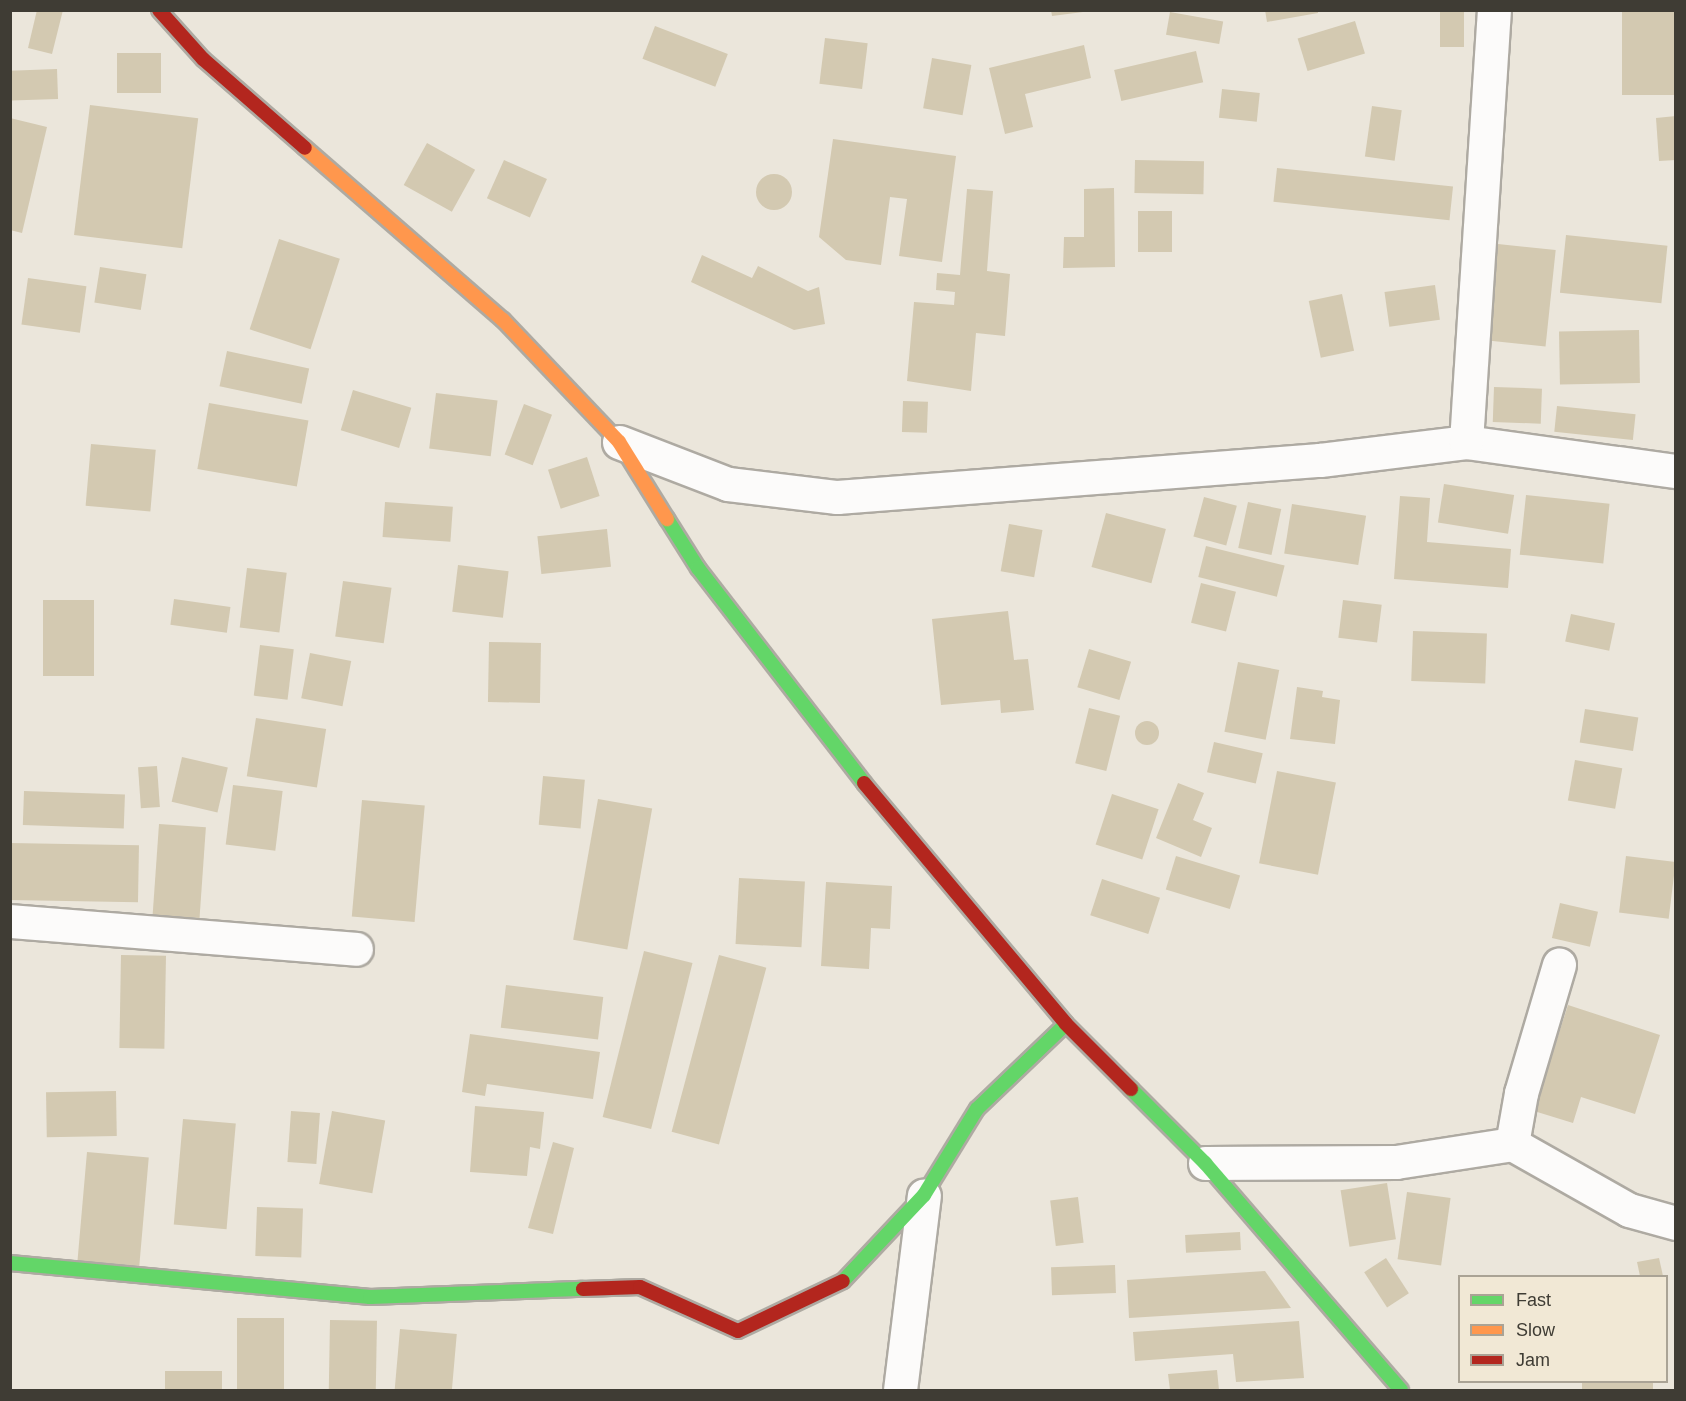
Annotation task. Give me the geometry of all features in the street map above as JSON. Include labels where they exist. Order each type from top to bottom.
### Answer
[{"type":"street","points":[[159,10],[203,60],[503,320],[619,442],[698,568],[839,754],[1066,1023],[1205,1164],[1401,1390]]},
{"type":"street","points":[[1466,442],[1494,10]]},
{"type":"street","points":[[619,442],[728,484],[837,497],[1320,460],[1466,442],[1676,471]]},
{"type":"street","points":[[10,921],[356,949]]},
{"type":"street","points":[[1512,1144],[1521,1093],[1559,965]]},
{"type":"street","points":[[10,1263],[370,1297],[640,1287],[738,1331],[837,1287],[924,1195],[977,1109],[1066,1023]]},
{"type":"street","points":[[1205,1164],[1396,1162],[1512,1144],[1629,1210],[1676,1223]]},
{"type":"street","points":[[900,1390],[924,1195]]},
{"type":"building","points":[[37,10],[63,10],[52,54],[28,48]]},
{"type":"building","points":[[1051,10],[1083,10],[1083,12],[1052,16]]},
{"type":"building","points":[[1265,10],[1318,10],[1318,13],[1267,22]]},
{"type":"building","points":[[1440,10],[1464,10],[1464,47],[1440,47]]},
{"type":"building","points":[[1622,10],[1676,10],[1676,95],[1622,95]]},
{"type":"building","points":[[1170,12],[1223,21],[1219,44],[1166,35]]},
{"type":"building","points":[[1355,21],[1365,54],[1308,71],[1298,39]]},
{"type":"building","points":[[655,26],[728,54],[715,87],[642,59]]},
{"type":"building","points":[[825,38],[868,43],[862,89],[819,84]]},
{"type":"building","points":[[1084,45],[1091,78],[1025,94],[1033,127],[1005,134],[989,68]]},
{"type":"building","points":[[1196,51],[1203,82],[1121,101],[1114,70]]},
{"type":"building","points":[[117,53],[161,53],[161,93],[117,93]]},
{"type":"building","points":[[932,58],[971,65],[963,115],[923,108]]},
{"type":"building","points":[[57,69],[58,99],[11,101],[10,71]]},
{"type":"building","points":[[1222,89],[1260,93],[1257,122],[1219,118]]},
{"type":"building","points":[[90,105],[198,118],[182,248],[74,235]]},
{"type":"building","points":[[1372,106],[1402,110],[1395,161],[1365,157]]},
{"type":"building","points":[[1676,116],[1676,160],[1659,161],[1656,118]]},
{"type":"building","points":[[10,118],[47,127],[22,233],[10,230]]},
{"type":"building","points":[[833,139],[956,156],[942,262],[899,256],[907,199],[890,197],[881,265],[846,260],[819,237]]},
{"type":"building","points":[[427,143],[475,170],[452,212],[404,185]]},
{"type":"building","points":[[504,160],[547,179],[530,217],[487,198]]},
{"type":"building","points":[[1135,160],[1204,161],[1203,194],[1134,193]]},
{"type":"building","points":[[1277,168],[1453,187],[1449,220],[1273,202]]},
{"type":"building","points":[[774,174],[787,179],[792,192],[787,205],[774,210],[761,205],[756,192],[761,179]]},
{"type":"building","points":[[1114,188],[1115,267],[1063,268],[1064,237],[1084,237],[1084,189]]},
{"type":"building","points":[[967,189],[993,191],[987,271],[1010,274],[1005,336],[976,333],[971,391],[907,381],[914,302],[954,305],[955,292],[936,290],[937,273],[960,275]]},
{"type":"building","points":[[1138,211],[1172,211],[1172,252],[1138,252]]},
{"type":"building","points":[[1566,235],[1667,246],[1661,303],[1560,293]]},
{"type":"building","points":[[279,239],[340,259],[311,349],[250,329]]},
{"type":"building","points":[[1498,244],[1556,250],[1546,347],[1488,340]]},
{"type":"building","points":[[702,255],[752,278],[758,266],[808,291],[819,287],[825,324],[794,330],[691,282]]},
{"type":"building","points":[[100,267],[146,274],[141,310],[94,303]]},
{"type":"building","points":[[28,278],[86,286],[80,333],[21,325]]},
{"type":"building","points":[[1435,285],[1440,320],[1389,327],[1384,292]]},
{"type":"building","points":[[1342,294],[1354,351],[1321,358],[1309,301]]},
{"type":"building","points":[[1639,330],[1640,383],[1560,384],[1559,331]]},
{"type":"building","points":[[227,351],[309,368],[302,404],[220,386]]},
{"type":"building","points":[[1494,387],[1542,389],[1541,424],[1493,422]]},
{"type":"building","points":[[353,390],[411,408],[399,448],[341,430]]},
{"type":"building","points":[[436,393],[498,401],[491,456],[429,449]]},
{"type":"building","points":[[903,401],[928,402],[927,433],[902,432]]},
{"type":"building","points":[[209,403],[308,421],[297,487],[197,469]]},
{"type":"building","points":[[524,404],[552,415],[533,465],[505,454]]},
{"type":"building","points":[[1557,406],[1636,414],[1633,440],[1554,432]]},
{"type":"building","points":[[91,444],[156,450],[150,511],[86,506]]},
{"type":"building","points":[[587,457],[600,496],[561,509],[548,470]]},
{"type":"building","points":[[1444,484],[1514,495],[1508,534],[1438,523]]},
{"type":"building","points":[[1526,495],[1610,504],[1603,563],[1520,555]]},
{"type":"building","points":[[1400,496],[1430,498],[1427,542],[1511,549],[1508,588],[1394,579]]},
{"type":"building","points":[[1204,497],[1237,506],[1226,545],[1193,537]]},
{"type":"building","points":[[385,502],[453,507],[450,542],[383,537]]},
{"type":"building","points":[[1248,502],[1281,509],[1271,555],[1238,548]]},
{"type":"building","points":[[1292,504],[1366,516],[1358,565],[1284,553]]},
{"type":"building","points":[[1106,513],[1166,529],[1151,583],[1092,567]]},
{"type":"building","points":[[1009,524],[1042,530],[1034,577],[1001,571]]},
{"type":"building","points":[[607,529],[611,567],[541,574],[537,536]]},
{"type":"building","points":[[1206,546],[1285,566],[1277,597],[1198,577]]},
{"type":"building","points":[[458,565],[509,571],[503,618],[452,612]]},
{"type":"building","points":[[247,568],[287,573],[279,632],[240,628]]},
{"type":"building","points":[[343,581],[392,588],[384,643],[335,636]]},
{"type":"building","points":[[1201,583],[1236,592],[1226,631],[1191,623]]},
{"type":"building","points":[[174,599],[230,607],[227,633],[170,625]]},
{"type":"building","points":[[43,600],[94,600],[94,676],[43,676]]},
{"type":"building","points":[[1343,600],[1382,605],[1377,642],[1338,638]]},
{"type":"building","points":[[1008,611],[1014,660],[1028,659],[1034,710],[1001,713],[1000,700],[941,705],[932,619]]},
{"type":"building","points":[[1571,614],[1615,623],[1609,651],[1565,641]]},
{"type":"building","points":[[1413,631],[1487,634],[1485,684],[1411,681]]},
{"type":"building","points":[[489,642],[541,643],[540,703],[488,702]]},
{"type":"building","points":[[260,645],[294,649],[288,700],[254,696]]},
{"type":"building","points":[[1089,649],[1131,662],[1119,700],[1077,687]]},
{"type":"building","points":[[310,653],[351,661],[342,706],[301,698]]},
{"type":"building","points":[[1238,662],[1279,670],[1266,740],[1224,732]]},
{"type":"building","points":[[1297,687],[1323,691],[1322,697],[1340,700],[1335,744],[1290,739]]},
{"type":"building","points":[[1089,708],[1120,716],[1106,771],[1075,763]]},
{"type":"building","points":[[1585,709],[1638,717],[1633,751],[1580,743]]},
{"type":"building","points":[[256,718],[326,729],[317,787],[247,776]]},
{"type":"building","points":[[1147,721],[1156,724],[1159,733],[1156,742],[1147,745],[1138,742],[1135,733],[1138,724]]},
{"type":"building","points":[[1214,742],[1263,753],[1256,783],[1207,772]]},
{"type":"building","points":[[182,757],[228,768],[217,812],[172,802]]},
{"type":"building","points":[[1575,760],[1622,768],[1615,809],[1568,800]]},
{"type":"building","points":[[157,766],[160,807],[141,808],[138,767]]},
{"type":"building","points":[[1277,771],[1336,782],[1318,875],[1259,863]]},
{"type":"building","points":[[543,776],[585,780],[581,828],[539,825]]},
{"type":"building","points":[[1178,783],[1204,793],[1193,820],[1212,828],[1201,857],[1156,838]]},
{"type":"building","points":[[233,785],[283,791],[275,851],[226,845]]},
{"type":"building","points":[[24,791],[125,795],[124,829],[23,825]]},
{"type":"building","points":[[1112,794],[1159,809],[1142,860],[1096,844]]},
{"type":"building","points":[[598,799],[652,809],[627,949],[573,940]]},
{"type":"building","points":[[362,800],[425,805],[415,922],[352,917]]},
{"type":"building","points":[[159,824],[206,827],[200,918],[153,915]]},
{"type":"building","points":[[10,843],[139,845],[138,902],[10,900]]},
{"type":"building","points":[[1176,856],[1240,876],[1230,909],[1166,889]]},
{"type":"building","points":[[1626,856],[1676,862],[1669,919],[1619,913]]},
{"type":"building","points":[[739,878],[805,881],[801,947],[736,944]]},
{"type":"building","points":[[1102,879],[1160,898],[1148,934],[1090,915]]},
{"type":"building","points":[[826,882],[892,886],[890,929],[871,928],[869,969],[821,966]]},
{"type":"building","points":[[1560,903],[1598,912],[1590,947],[1552,938]]},
{"type":"building","points":[[644,951],[693,963],[651,1129],[603,1117]]},
{"type":"building","points":[[121,955],[166,956],[164,1049],[119,1048]]},
{"type":"building","points":[[719,955],[766,968],[719,1144],[672,1132]]},
{"type":"building","points":[[506,985],[603,997],[598,1040],[501,1028]]},
{"type":"building","points":[[1568,1005],[1660,1035],[1635,1114],[1581,1097],[1573,1123],[1534,1111]]},
{"type":"building","points":[[470,1034],[600,1052],[593,1099],[487,1084],[485,1096],[462,1092]]},
{"type":"building","points":[[116,1091],[117,1136],[47,1137],[46,1092]]},
{"type":"building","points":[[475,1106],[544,1112],[540,1149],[530,1147],[527,1176],[470,1172]]},
{"type":"building","points":[[291,1111],[320,1113],[316,1164],[287,1162]]},
{"type":"building","points":[[332,1111],[385,1120],[372,1193],[319,1184]]},
{"type":"building","points":[[183,1119],[236,1124],[227,1229],[174,1225]]},
{"type":"building","points":[[553,1142],[574,1148],[553,1234],[528,1228]]},
{"type":"building","points":[[87,1152],[149,1157],[139,1266],[78,1261]]},
{"type":"building","points":[[1387,1183],[1396,1239],[1349,1247],[1341,1190]]},
{"type":"building","points":[[1407,1192],[1451,1198],[1441,1265],[1398,1259]]},
{"type":"building","points":[[1078,1197],[1084,1243],[1056,1246],[1050,1200]]},
{"type":"building","points":[[257,1207],[303,1209],[301,1258],[255,1256]]},
{"type":"building","points":[[1240,1232],[1241,1250],[1186,1253],[1185,1235]]},
{"type":"building","points":[[1386,1258],[1409,1293],[1387,1307],[1364,1272]]},
{"type":"building","points":[[1659,1258],[1663,1275],[1640,1275],[1637,1262]]},
{"type":"building","points":[[1115,1265],[1116,1293],[1052,1295],[1051,1267]]},
{"type":"building","points":[[1265,1271],[1291,1308],[1129,1318],[1127,1280]]},
{"type":"building","points":[[237,1318],[284,1318],[284,1390],[237,1390]]},
{"type":"building","points":[[330,1320],[377,1321],[376,1390],[329,1390]]},
{"type":"building","points":[[1299,1321],[1304,1378],[1236,1382],[1233,1354],[1135,1361],[1133,1332]]},
{"type":"building","points":[[400,1329],[457,1334],[452,1390],[395,1390]]},
{"type":"building","points":[[1217,1370],[1219,1390],[1170,1390],[1168,1374]]},
{"type":"building","points":[[165,1371],[222,1371],[222,1390],[165,1390]]},
{"type":"building","points":[[1582,1383],[1653,1383],[1653,1390],[1582,1390]]},
{"type":"traffic: fast","points":[[667,519],[698,568],[864,783]]},
{"type":"traffic: fast","points":[[843,1281],[924,1195],[977,1109],[1066,1024]]},
{"type":"traffic: fast","points":[[1131,1089],[1205,1163],[1401,1390]]},
{"type":"traffic: fast","points":[[10,1263],[370,1297],[583,1289]]},
{"type":"traffic: slow","points":[[305,148],[503,320],[619,442],[667,519]]},
{"type":"traffic: jam","points":[[159,10],[203,59],[305,148]]},
{"type":"traffic: jam","points":[[864,783],[1066,1024],[1131,1089]]},
{"type":"traffic: jam","points":[[583,1289],[640,1287],[738,1331],[843,1281]]}]
